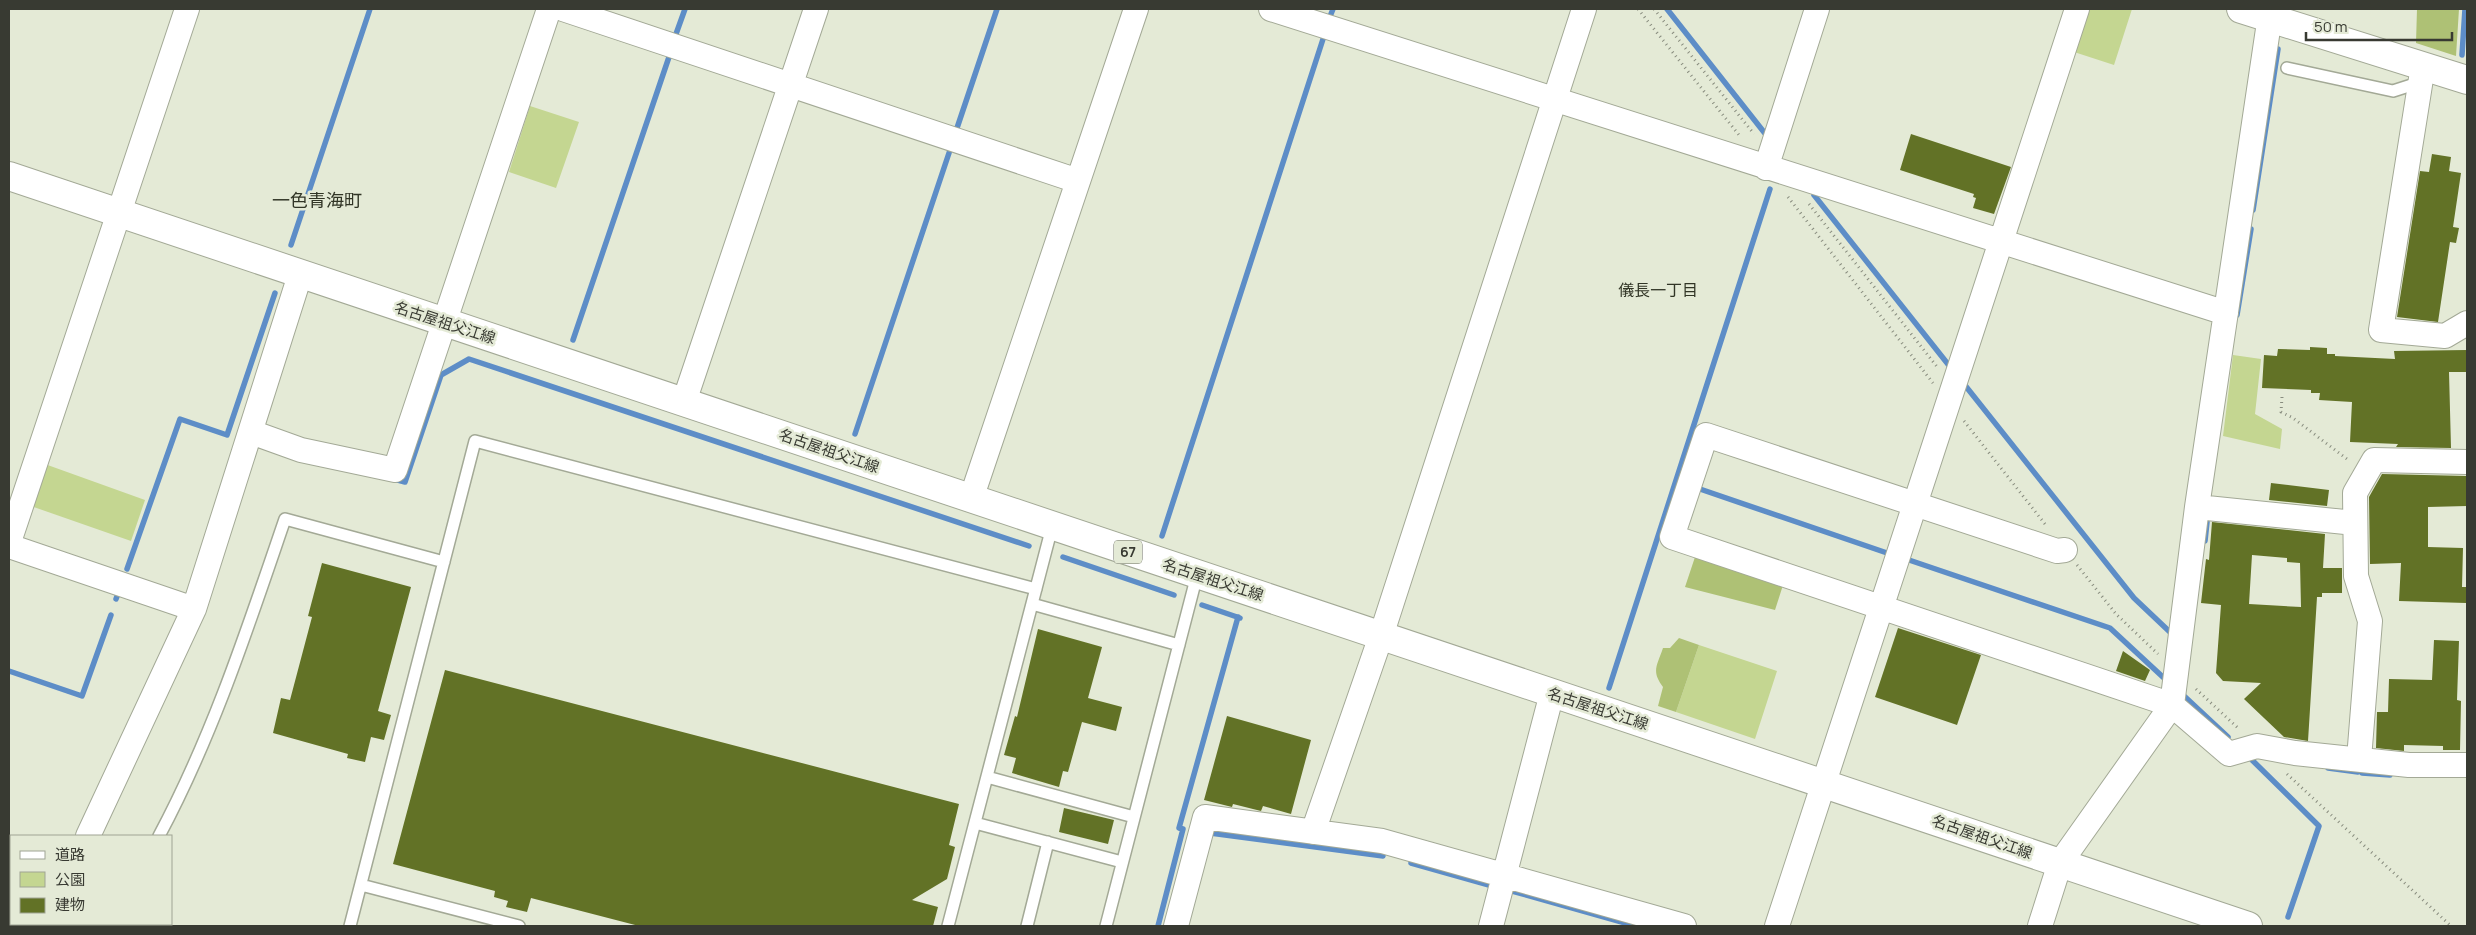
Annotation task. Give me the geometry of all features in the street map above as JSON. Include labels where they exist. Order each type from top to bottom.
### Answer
[{"type":"main road","points":[[2241,9],[2271,13],[2422,74],[2467,80]]},
{"type":"main road","name":"名古屋祖父江線","points":[[9,176],[1052,527],[2248,926]]},
{"type":"street","points":[[9,542],[187,9]]},
{"type":"street","points":[[251,432],[300,450],[394,470],[549,9]]},
{"type":"street","points":[[563,9],[1078,181]]},
{"type":"street","points":[[684,402],[816,9]]},
{"type":"street","points":[[971,499],[1136,9]]},
{"type":"street","points":[[1271,9],[2001,243],[2226,313]]},
{"type":"street","points":[[1314,832],[1381,636],[1584,9]]},
{"type":"street","points":[[1766,168],[1817,9]]},
{"type":"street","points":[[1777,926],[1825,785],[2078,9]]},
{"type":"street","points":[[2040,926],[2060,863],[2172,705],[2197,507],[2271,13]]},
{"type":"street","points":[[2422,74],[2381,330],[2445,336],[2467,323]]},
{"type":"street","points":[[88,835],[194,609],[300,275]]},
{"type":"street","points":[[2065,550],[2057,551],[1706,436],[1672,537],[2172,705],[2229,754],[2257,746],[2295,753],[2409,765],[2467,765],[2467,752]]},
{"type":"street","points":[[2359,760],[2370,621],[2356,576],[2355,493],[2374,460],[2467,462]]},
{"type":"street","points":[[2197,507],[2355,523]]},
{"type":"street","points":[[9,546],[194,609]]},
{"type":"street","points":[[1491,926],[1552,694]]},
{"type":"street","points":[[1176,926],[1205,817],[1382,841],[1684,926]]},
{"type":"lane","points":[[2287,68],[2393,91],[2422,74]]},
{"type":"lane","points":[[350,926],[475,441],[1036,589]]},
{"type":"lane","points":[[160,835],[184,789],[232,672],[285,519],[444,562]]},
{"type":"lane","points":[[948,926],[1052,527]]},
{"type":"lane","points":[[1106,926],[1197,575]]},
{"type":"lane","points":[[1032,604],[1179,645]]},
{"type":"lane","points":[[987,777],[1134,817]]},
{"type":"lane","points":[[975,823],[1122,862]]},
{"type":"lane","points":[[1027,926],[1048,842]]},
{"type":"lane","points":[[360,885],[519,926]]},
{"type":"path","points":[[2282,397],[2281,412],[2293,418],[2347,459],[2374,460]]},
{"type":"path","points":[[2283,771],[2451,926]]},
{"type":"green space","points":[[2085,9],[2132,9],[2114,65],[2071,51]]},
{"type":"green space","points":[[2417,9],[2459,9],[2456,56],[2416,43]]},
{"type":"green space","points":[[530,106],[579,122],[556,188],[509,172]]},
{"type":"green space","points":[[2233,355],[2261,359],[2255,414],[2282,429],[2280,449],[2223,436]]},
{"type":"green space","points":[[42,463],[145,500],[131,541],[28,505]]},
{"type":"green space","points":[[1696,554],[1783,585],[1775,610],[1685,587]]},
{"type":"green space","points":[[1679,638],[1699,645],[1676,712],[1658,706],[1663,687],[1657,677],[1656,668],[1663,648],[1670,648]]},
{"type":"green space","points":[[1699,645],[1777,671],[1755,739],[1676,712]]},
{"type":"building","points":[[1911,134],[2011,167],[1994,214],[1973,208],[1976,198],[1973,197],[1974,194],[1900,170]]},
{"type":"building","points":[[2432,154],[2451,157],[2449,171],[2461,173],[2453,227],[2459,228],[2456,243],[2450,242],[2438,322],[2397,317],[2420,171],[2429,172]]},
{"type":"building","points":[[2310,347],[2327,348],[2327,354],[2335,354],[2335,356],[2395,359],[2394,351],[2467,350],[2467,372],[2449,372],[2451,448],[2396,447],[2398,444],[2350,442],[2352,402],[2319,400],[2320,393],[2311,393],[2311,390],[2262,388],[2264,355],[2277,356],[2278,349],[2310,350]]},
{"type":"building","points":[[2382,474],[2467,476],[2467,506],[2428,507],[2428,547],[2463,548],[2462,587],[2466,587],[2466,603],[2399,601],[2401,563],[2370,564],[2369,497]]},
{"type":"building","points":[[2271,483],[2329,490],[2327,506],[2269,500]]},
{"type":"building","points":[[2212,522],[2325,534],[2323,568],[2342,568],[2342,593],[2322,593],[2322,597],[2317,597],[2308,741],[2284,737],[2244,699],[2261,683],[2223,681],[2216,673],[2221,605],[2201,603],[2206,559],[2209,560]],"holes":[[[2252,555],[2287,558],[2287,562],[2300,563],[2301,607],[2249,604]]]},
{"type":"building","points":[[322,563],[411,587],[378,711],[391,715],[384,740],[371,737],[365,762],[347,758],[348,754],[273,733],[281,698],[290,700],[312,617],[308,616]]},
{"type":"building","points":[[1898,628],[1981,655],[1957,725],[1875,697]]},
{"type":"building","points":[[1038,629],[1102,647],[1088,698],[1122,707],[1116,731],[1082,722],[1068,772],[1063,771],[1059,787],[1012,773],[1016,758],[1004,755],[1015,716],[1017,717]]},
{"type":"building","points":[[2434,640],[2459,641],[2457,700],[2461,701],[2460,750],[2443,750],[2443,746],[2404,745],[2404,751],[2376,748],[2377,712],[2388,712],[2389,679],[2432,680]]},
{"type":"building","points":[[2123,651],[2150,670],[2145,681],[2116,671]]},
{"type":"building","points":[[445,670],[959,804],[949,845],[955,847],[947,879],[912,900],[938,907],[933,926],[639,926],[531,898],[527,912],[506,907],[508,901],[494,897],[495,891],[393,864]]},
{"type":"building","points":[[1227,716],[1311,740],[1291,814],[1263,806],[1261,811],[1233,804],[1232,807],[1204,800]]},
{"type":"building","points":[[1064,808],[1114,820],[1108,844],[1059,832]]},
{"type":"waterway","points":[[291,245],[370,9]]},
{"type":"waterway","points":[[676,34],[685,9]]},
{"type":"waterway","points":[[956,131],[997,9]]},
{"type":"waterway","points":[[1329,19],[1333,9]]},
{"type":"waterway","points":[[1667,9],[1767,136]]},
{"type":"waterway","points":[[2462,55],[2465,9]]},
{"type":"waterway","points":[[1162,536],[1324,36]]},
{"type":"waterway","points":[[2253,210],[2278,49]]},
{"type":"waterway","points":[[573,340],[670,54]]},
{"type":"waterway","points":[[855,434],[951,147]]},
{"type":"waterway","points":[[1609,688],[1770,189]]},
{"type":"waterway","points":[[1814,195],[1951,368]]},
{"type":"waterway","points":[[2237,315],[2251,229]]},
{"type":"waterway","points":[[127,569],[180,419],[227,435],[275,293]]},
{"type":"waterway","points":[[394,479],[405,482],[441,375],[469,359],[1029,546]]},
{"type":"waterway","points":[[1964,384],[2134,598],[2172,634]]},
{"type":"waterway","points":[[1697,488],[1890,554]]},
{"type":"waterway","points":[[2205,541],[2207,522]]},
{"type":"waterway","points":[[1063,557],[1174,595]]},
{"type":"waterway","points":[[1909,560],[2110,628],[2165,679]]},
{"type":"waterway","points":[[116,599],[119,591]]},
{"type":"waterway","points":[[1202,605],[1240,618]]},
{"type":"waterway","points":[[9,671],[82,696],[111,615]]},
{"type":"waterway","points":[[1158,926],[1183,829],[1179,828],[1238,617]]},
{"type":"waterway","points":[[2183,695],[2228,737]]},
{"type":"waterway","points":[[2251,759],[2319,826],[2288,917]]},
{"type":"waterway","points":[[2328,768],[2358,772]]},
{"type":"waterway","points":[[2362,773],[2390,775]]},
{"type":"waterway","points":[[1210,833],[1383,856]]},
{"type":"waterway","points":[[1411,863],[1489,885]]},
{"type":"waterway","points":[[1512,891],[1636,926]]},
{"type":"district","name":"一色青海町","points":[[317,201]]},
{"type":"district","name":"儀長一丁目","points":[[1658,290]]}]
